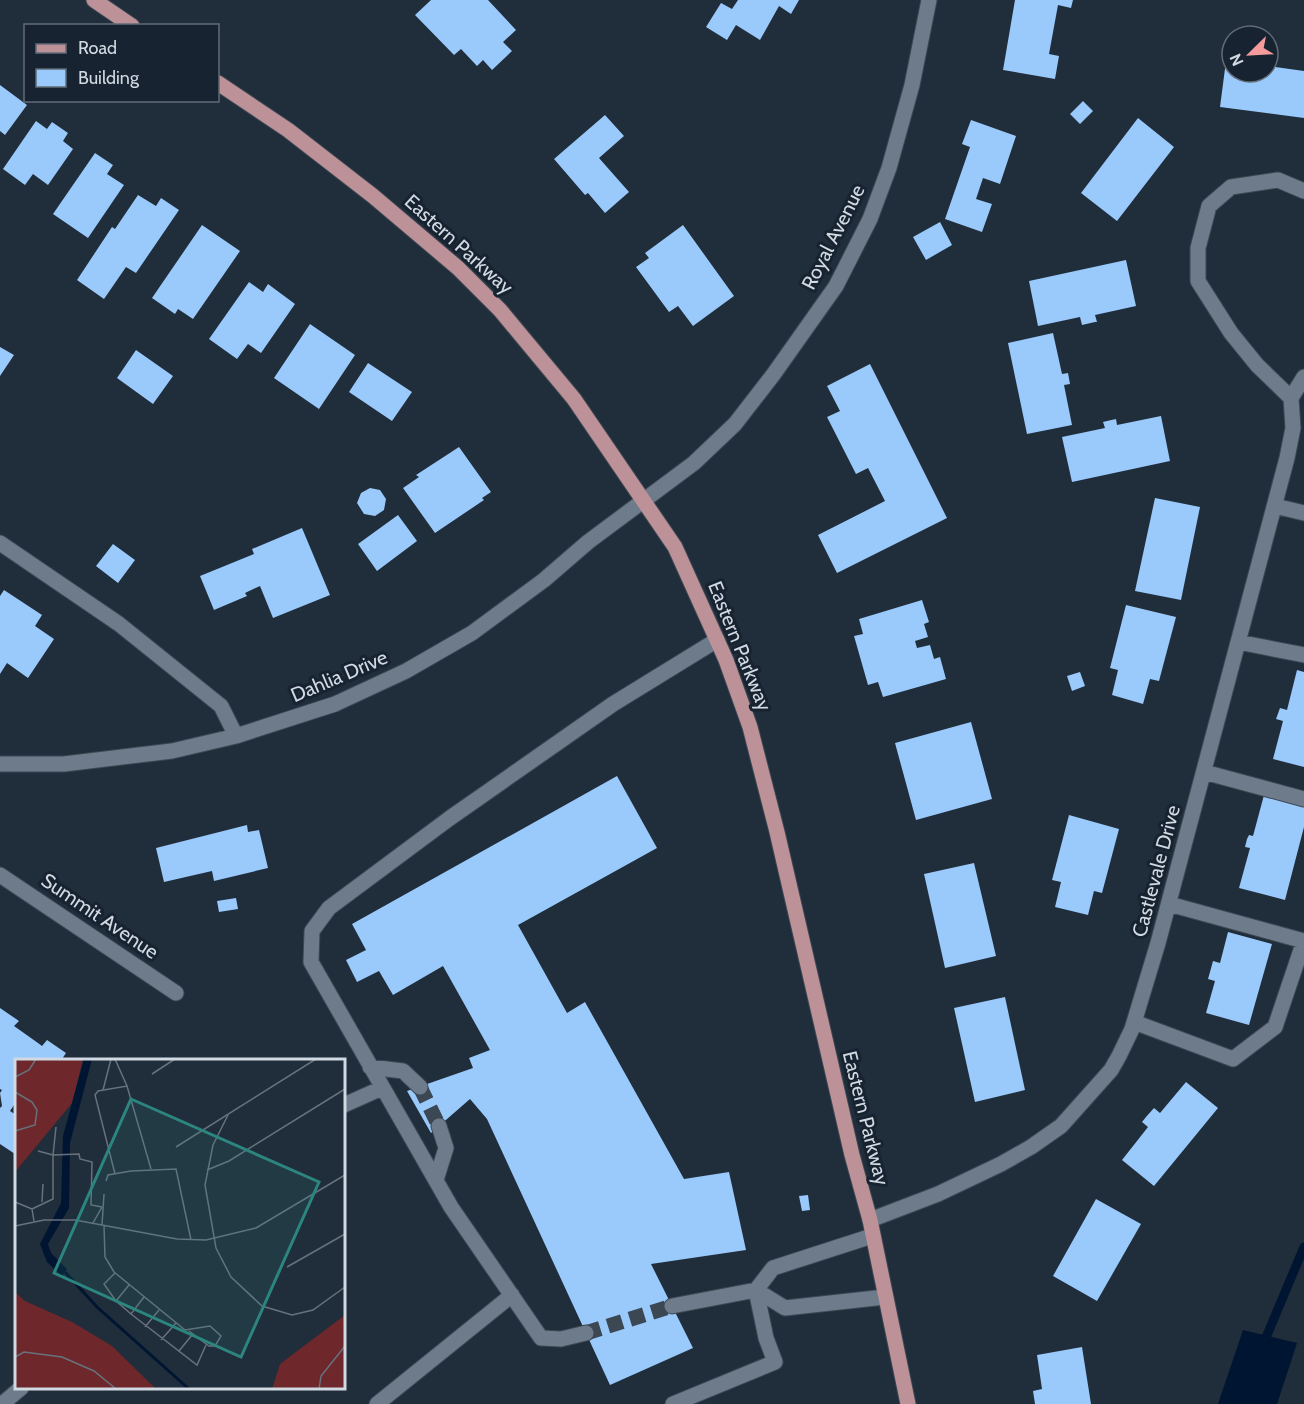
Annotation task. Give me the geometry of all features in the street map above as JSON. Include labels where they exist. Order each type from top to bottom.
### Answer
[{"type":"main road","points":[[94,0],[129,24]]},
{"type":"main road","name":"Eastern Parkway","points":[[219,84],[288,130],[364,188],[459,268],[501,310],[574,399],[675,547],[717,640],[753,737],[871,1228],[908,1404]]},
{"type":"street","name":"Royal Avenue","points":[[644,500],[694,464],[735,424],[774,375],[836,286],[870,219],[889,168],[912,85],[929,0]]},
{"type":"street","points":[[1304,191],[1278,180],[1231,187],[1209,207],[1198,248],[1198,281],[1231,333],[1257,365],[1291,398],[1304,377]]},
{"type":"street","name":"Castlevale Drive","points":[[756,1290],[774,1268],[871,1228],[1001,1164],[1061,1126],[1111,1070],[1134,1022],[1169,904],[1287,458],[1293,428],[1291,398]]},
{"type":"street","name":"Dahlia Drive","points":[[0,764],[64,764],[172,751],[236,736],[335,704],[406,671],[472,633],[544,580],[588,542],[644,500]]},
{"type":"street","points":[[1275,506],[1304,513]]},
{"type":"street","points":[[0,543],[119,624],[221,706],[236,736]]},
{"type":"street","points":[[586,1333],[561,1338],[541,1338],[451,1207],[311,962],[312,931],[329,909],[450,818],[604,710],[717,640]]},
{"type":"street","points":[[1238,642],[1304,654]]},
{"type":"street","points":[[1204,772],[1304,799]]},
{"type":"street","name":"Summit Avenue","points":[[0,874],[176,993]]},
{"type":"street","points":[[1134,1022],[1233,1059],[1275,1027],[1304,941],[1169,904]]},
{"type":"street","points":[[370,1067],[403,1071],[420,1087]]},
{"type":"street","points":[[345,1106],[382,1088]]},
{"type":"street","points":[[436,1180],[446,1148],[439,1126]]},
{"type":"street","points":[[673,1404],[775,1362],[766,1338],[756,1290]]},
{"type":"street","points":[[672,1306],[756,1290],[785,1308],[885,1297]]},
{"type":"street","points":[[377,1404],[512,1295]]},
{"type":"street","points":[[2,1404],[20,1389]]},
{"type":"water","points":[[1243,1330],[1297,1343],[1277,1404],[1218,1404]]},
{"type":"building","points":[[431,0],[488,0],[516,30],[503,42],[512,51],[492,70],[483,60],[477,66],[461,49],[454,55],[415,15]]},
{"type":"building","points":[[738,0],[799,0],[791,14],[779,6],[760,40],[736,25],[727,40],[706,27],[721,3],[732,9]]},
{"type":"building","points":[[1015,0],[1073,0],[1071,8],[1058,5],[1049,54],[1059,56],[1055,79],[1003,70]]},
{"type":"building","points":[[1280,68],[1304,71],[1304,118],[1220,107],[1223,84],[1280,84]]},
{"type":"building","points":[[0,85],[27,105],[5,135],[0,131]]},
{"type":"building","points":[[1083,101],[1093,111],[1080,124],[1070,114]]},
{"type":"building","points":[[605,115],[624,136],[599,158],[629,192],[605,213],[588,193],[585,195],[554,159]]},
{"type":"building","points":[[1138,118],[1174,147],[1117,221],[1081,193]]},
{"type":"building","points":[[971,120],[1016,136],[1000,184],[983,178],[976,199],[992,204],[982,232],[945,219],[970,147],[962,144]]},
{"type":"building","points":[[36,121],[47,129],[52,122],[68,133],[63,141],[73,149],[48,185],[33,174],[25,185],[3,169]]},
{"type":"building","points":[[95,153],[113,165],[107,174],[124,185],[88,238],[53,214]]},
{"type":"building","points":[[138,195],[156,206],[161,198],[179,210],[136,273],[126,267],[104,299],[77,280],[112,227],[115,229]]},
{"type":"building","points":[[940,222],[952,245],[926,260],[913,237]]},
{"type":"building","points":[[202,225],[240,251],[193,319],[178,309],[175,314],[152,298]]},
{"type":"building","points":[[683,225],[734,296],[693,326],[678,306],[669,312],[636,267],[649,258],[645,253]]},
{"type":"building","points":[[1126,260],[1136,306],[1095,315],[1097,322],[1082,325],[1080,317],[1038,326],[1029,281]]},
{"type":"building","points":[[249,282],[263,292],[268,284],[295,304],[261,353],[248,344],[237,359],[209,339]]},
{"type":"building","points":[[310,324],[355,355],[319,409],[274,378]]},
{"type":"building","points":[[1053,333],[1062,374],[1068,373],[1070,384],[1064,385],[1072,425],[1027,434],[1008,343]]},
{"type":"building","points":[[0,347],[14,355],[0,376]]},
{"type":"building","points":[[136,350],[173,376],[153,404],[117,378]]},
{"type":"building","points":[[368,363],[412,392],[392,421],[349,392]]},
{"type":"building","points":[[870,364],[947,518],[837,573],[818,535],[885,501],[868,468],[856,474],[827,417],[840,411],[827,386]]},
{"type":"building","points":[[1161,416],[1170,461],[1072,482],[1062,437],[1105,428],[1103,422],[1116,419],[1117,425]]},
{"type":"building","points":[[459,447],[491,492],[482,498],[484,500],[435,533],[403,488],[419,477],[416,475]]},
{"type":"building","points":[[370,488],[380,490],[386,499],[384,510],[375,516],[364,514],[357,503],[361,493]]},
{"type":"building","points":[[1155,498],[1200,507],[1181,600],[1135,591]]},
{"type":"building","points":[[398,515],[417,541],[377,571],[358,544]]},
{"type":"building","points":[[302,528],[330,595],[273,618],[260,586],[245,593],[247,596],[214,610],[200,576],[254,554],[252,549]]},
{"type":"building","points":[[113,544],[135,560],[118,583],[96,566]]},
{"type":"building","points":[[4,590],[42,615],[35,626],[54,639],[28,678],[7,663],[0,674],[0,596]]},
{"type":"building","points":[[922,600],[929,622],[924,624],[928,637],[915,641],[917,648],[930,645],[934,659],[940,657],[946,679],[883,697],[878,682],[868,685],[854,636],[863,634],[859,619]]},
{"type":"building","points":[[1126,605],[1176,617],[1159,681],[1150,679],[1143,704],[1112,695],[1118,670],[1110,668]]},
{"type":"building","points":[[1297,670],[1304,672],[1304,767],[1273,759],[1283,721],[1276,719],[1280,708],[1287,710]]},
{"type":"building","points":[[1080,672],[1085,686],[1072,691],[1067,676]]},
{"type":"building","points":[[971,722],[992,799],[916,820],[895,743]]},
{"type":"building","points":[[617,776],[657,848],[518,925],[567,1013],[585,1002],[684,1179],[729,1172],[746,1250],[651,1264],[693,1348],[610,1385],[487,1119],[470,1099],[431,1133],[407,1091],[473,1068],[469,1058],[490,1050],[443,966],[393,995],[379,971],[357,982],[346,960],[366,950],[352,924]]},
{"type":"building","points":[[1264,795],[1304,805],[1304,827],[1285,900],[1239,888],[1250,848],[1245,847],[1247,839],[1249,835],[1253,836]]},
{"type":"building","points":[[1069,815],[1119,829],[1102,893],[1094,891],[1088,915],[1055,907],[1061,882],[1052,880]]},
{"type":"building","points":[[247,825],[248,832],[259,830],[268,868],[214,881],[212,871],[164,882],[156,848]]},
{"type":"building","points":[[974,863],[996,956],[945,968],[924,874]]},
{"type":"building","points":[[236,898],[238,909],[219,912],[217,901]]},
{"type":"building","points":[[1228,932],[1272,944],[1249,1025],[1206,1013],[1215,981],[1208,979],[1213,961],[1220,963]]},
{"type":"building","points":[[1005,997],[1025,1090],[975,1102],[954,1008]]},
{"type":"building","points":[[0,1008],[19,1021],[14,1026],[42,1046],[47,1040],[66,1053],[62,1059],[15,1059],[15,1104],[10,1111],[15,1114],[15,1154],[0,1144],[0,1108],[2,1106],[0,1093],[2,1090],[0,1089]]},
{"type":"building","points":[[1186,1082],[1218,1108],[1154,1186],[1122,1160],[1148,1127],[1142,1122],[1146,1117],[1154,1108],[1160,1113]]},
{"type":"building","points":[[808,1195],[810,1210],[802,1211],[799,1196]]},
{"type":"building","points":[[1096,1199],[1141,1224],[1097,1301],[1053,1276]]},
{"type":"building","points":[[1082,1347],[1091,1404],[1035,1404],[1033,1391],[1042,1389],[1037,1355]]},
{"type":"waterway","points":[[1262,1347],[1304,1247]]},
{"type":"tunnel","points":[[420,1087],[439,1126]]},
{"type":"tunnel","points":[[586,1333],[672,1306]]}]
